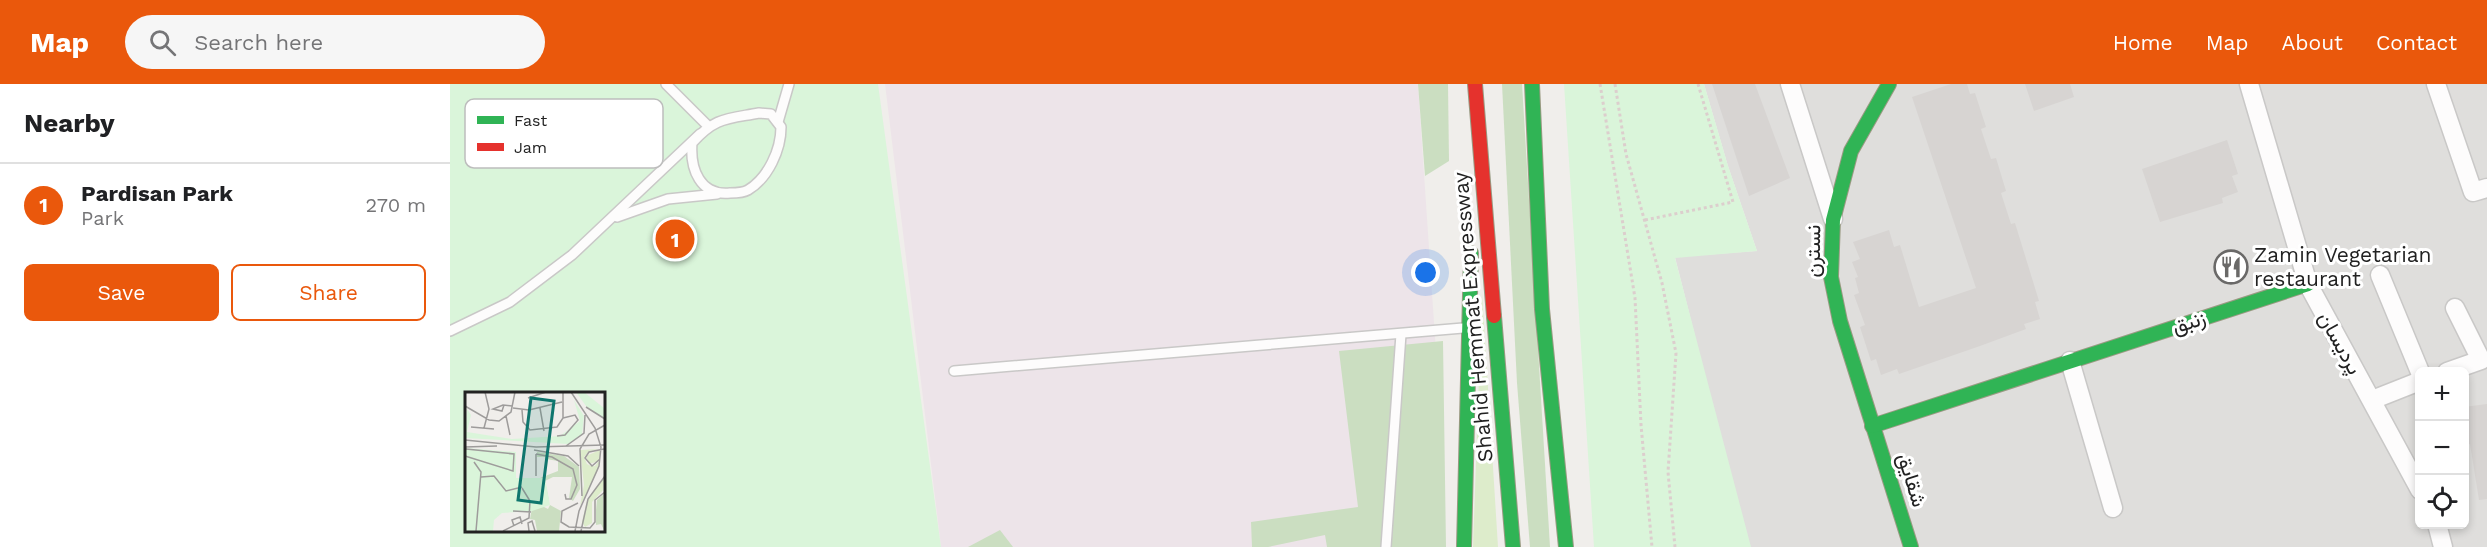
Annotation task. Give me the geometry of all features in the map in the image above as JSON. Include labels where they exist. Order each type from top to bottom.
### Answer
[{"type":"main road","points":[[1532,84],[1542,309],[1566,547]]},
{"type":"main road","name":"نسترن","points":[[1872,426],[1840,321],[1831,276],[1833,220],[1851,151],[1889,84]]},
{"type":"main road","points":[[1472,217],[1475,87]]},
{"type":"main road","name":"Shahid Hemmat Expressway","points":[[1475,87],[1513,547]]},
{"type":"main road","points":[[1464,547],[1471,240]]},
{"type":"main road","name":"زنبق","points":[[1872,426],[2308,284]]},
{"type":"main road","name":"شقایق","points":[[1872,426],[1911,547]]},
{"type":"street","points":[[1790,84],[1833,220]]},
{"type":"street","points":[[2436,84],[2473,192],[2487,188]]},
{"type":"street","name":"پردیسان","points":[[2254,85],[2308,284],[2415,481]]},
{"type":"street","points":[[2380,275],[2418,367]]},
{"type":"street","points":[[2455,308],[2481,360],[2461,367]]},
{"type":"street","points":[[2070,361],[2114,508]]},
{"type":"street","points":[[2372,400],[2415,383]]},
{"type":"street","points":[[2438,529],[2444,547]]},
{"type":"lane","points":[[666,84],[708,126]]},
{"type":"lane","points":[[778,122],[789,84]]},
{"type":"lane","points":[[450,331],[510,302],[572,255],[708,126],[720,120],[765,113],[775,117],[781,133],[771,168],[747,192],[668,199],[612,219]]},
{"type":"lane","points":[[700,134],[692,143],[691,158],[695,173],[704,186],[717,194]]},
{"type":"lane","points":[[954,371],[1469,328]]},
{"type":"lane","points":[[1386,547],[1401,334]]},
{"type":"path","points":[[1600,84],[1635,298],[1641,425],[1652,547]]},
{"type":"path","points":[[1616,84],[1626,154],[1662,283],[1676,353],[1668,472],[1675,547]]},
{"type":"path","points":[[1645,220],[1733,202],[1698,84]]},
{"type":"shaded area","points":[[885,84],[1418,84],[1437,367],[1423,547],[941,547]]},
{"type":"shaded area","points":[[1704,84],[2487,84],[2487,547],[1748,547],[1675,257],[1757,251],[1728,166]]},
{"type":"green space","points":[[450,84],[878,84],[941,547],[450,547]]},
{"type":"green space","points":[[1418,84],[1448,84],[1449,161],[1425,176]]},
{"type":"green space","points":[[1502,84],[1522,84],[1550,547],[1530,547],[1517,383]]},
{"type":"green space","points":[[1564,84],[1704,84],[1728,166],[1757,251],[1675,258],[1751,547],[1594,547]]},
{"type":"green space","points":[[1482,292],[1498,547],[1473,547]]},
{"type":"green space","points":[[1443,341],[1446,547],[1327,547],[1325,535],[1268,547],[1252,547],[1251,522],[1358,507],[1339,351]]},
{"type":"green space","points":[[1000,530],[1013,547],[968,547]]},
{"type":"building","points":[[1712,84],[1755,84],[1790,178],[1749,196]]},
{"type":"building","points":[[1951,84],[1967,84],[1970,94],[1975,93],[1986,127],[1981,129],[1991,159],[1996,158],[2006,191],[2001,193],[2011,224],[2015,223],[2039,301],[2035,302],[2040,319],[2024,324],[2026,329],[1980,346],[1899,374],[1897,369],[1881,375],[1876,359],[1871,361],[1860,327],[1865,325],[1854,295],[1859,293],[1855,278],[1858,277],[1852,262],[1860,259],[1853,242],[1889,230],[1894,247],[1900,245],[1919,307],[1976,288],[1912,97]]},
{"type":"building","points":[[2025,84],[2070,84],[2074,97],[2034,111]]},
{"type":"building","points":[[2227,140],[2238,174],[2232,176],[2238,192],[2222,198],[2223,203],[2160,222],[2142,169]]},
{"type":"building","points":[[2487,404],[2487,499],[2479,500],[2469,444],[2469,406]]},
{"type":"traffic: fast","points":[[1532,84],[1542,309],[1566,547]]},
{"type":"traffic: fast","points":[[1889,84],[1851,151],[1833,220],[1831,277],[1840,321],[1911,547]]},
{"type":"traffic: fast","points":[[1464,547],[1471,253]]},
{"type":"traffic: fast","points":[[1872,426],[2308,284]]},
{"type":"traffic: fast","points":[[1494,316],[1513,547]]},
{"type":"traffic: jam","points":[[1475,84],[1494,316]]},
{"type":"place","name":"Pardisan Park","points":[[675,239]]},
{"type":"place","name":"Zamin Vegetarian restaurant","points":[[2231,267]]}]
